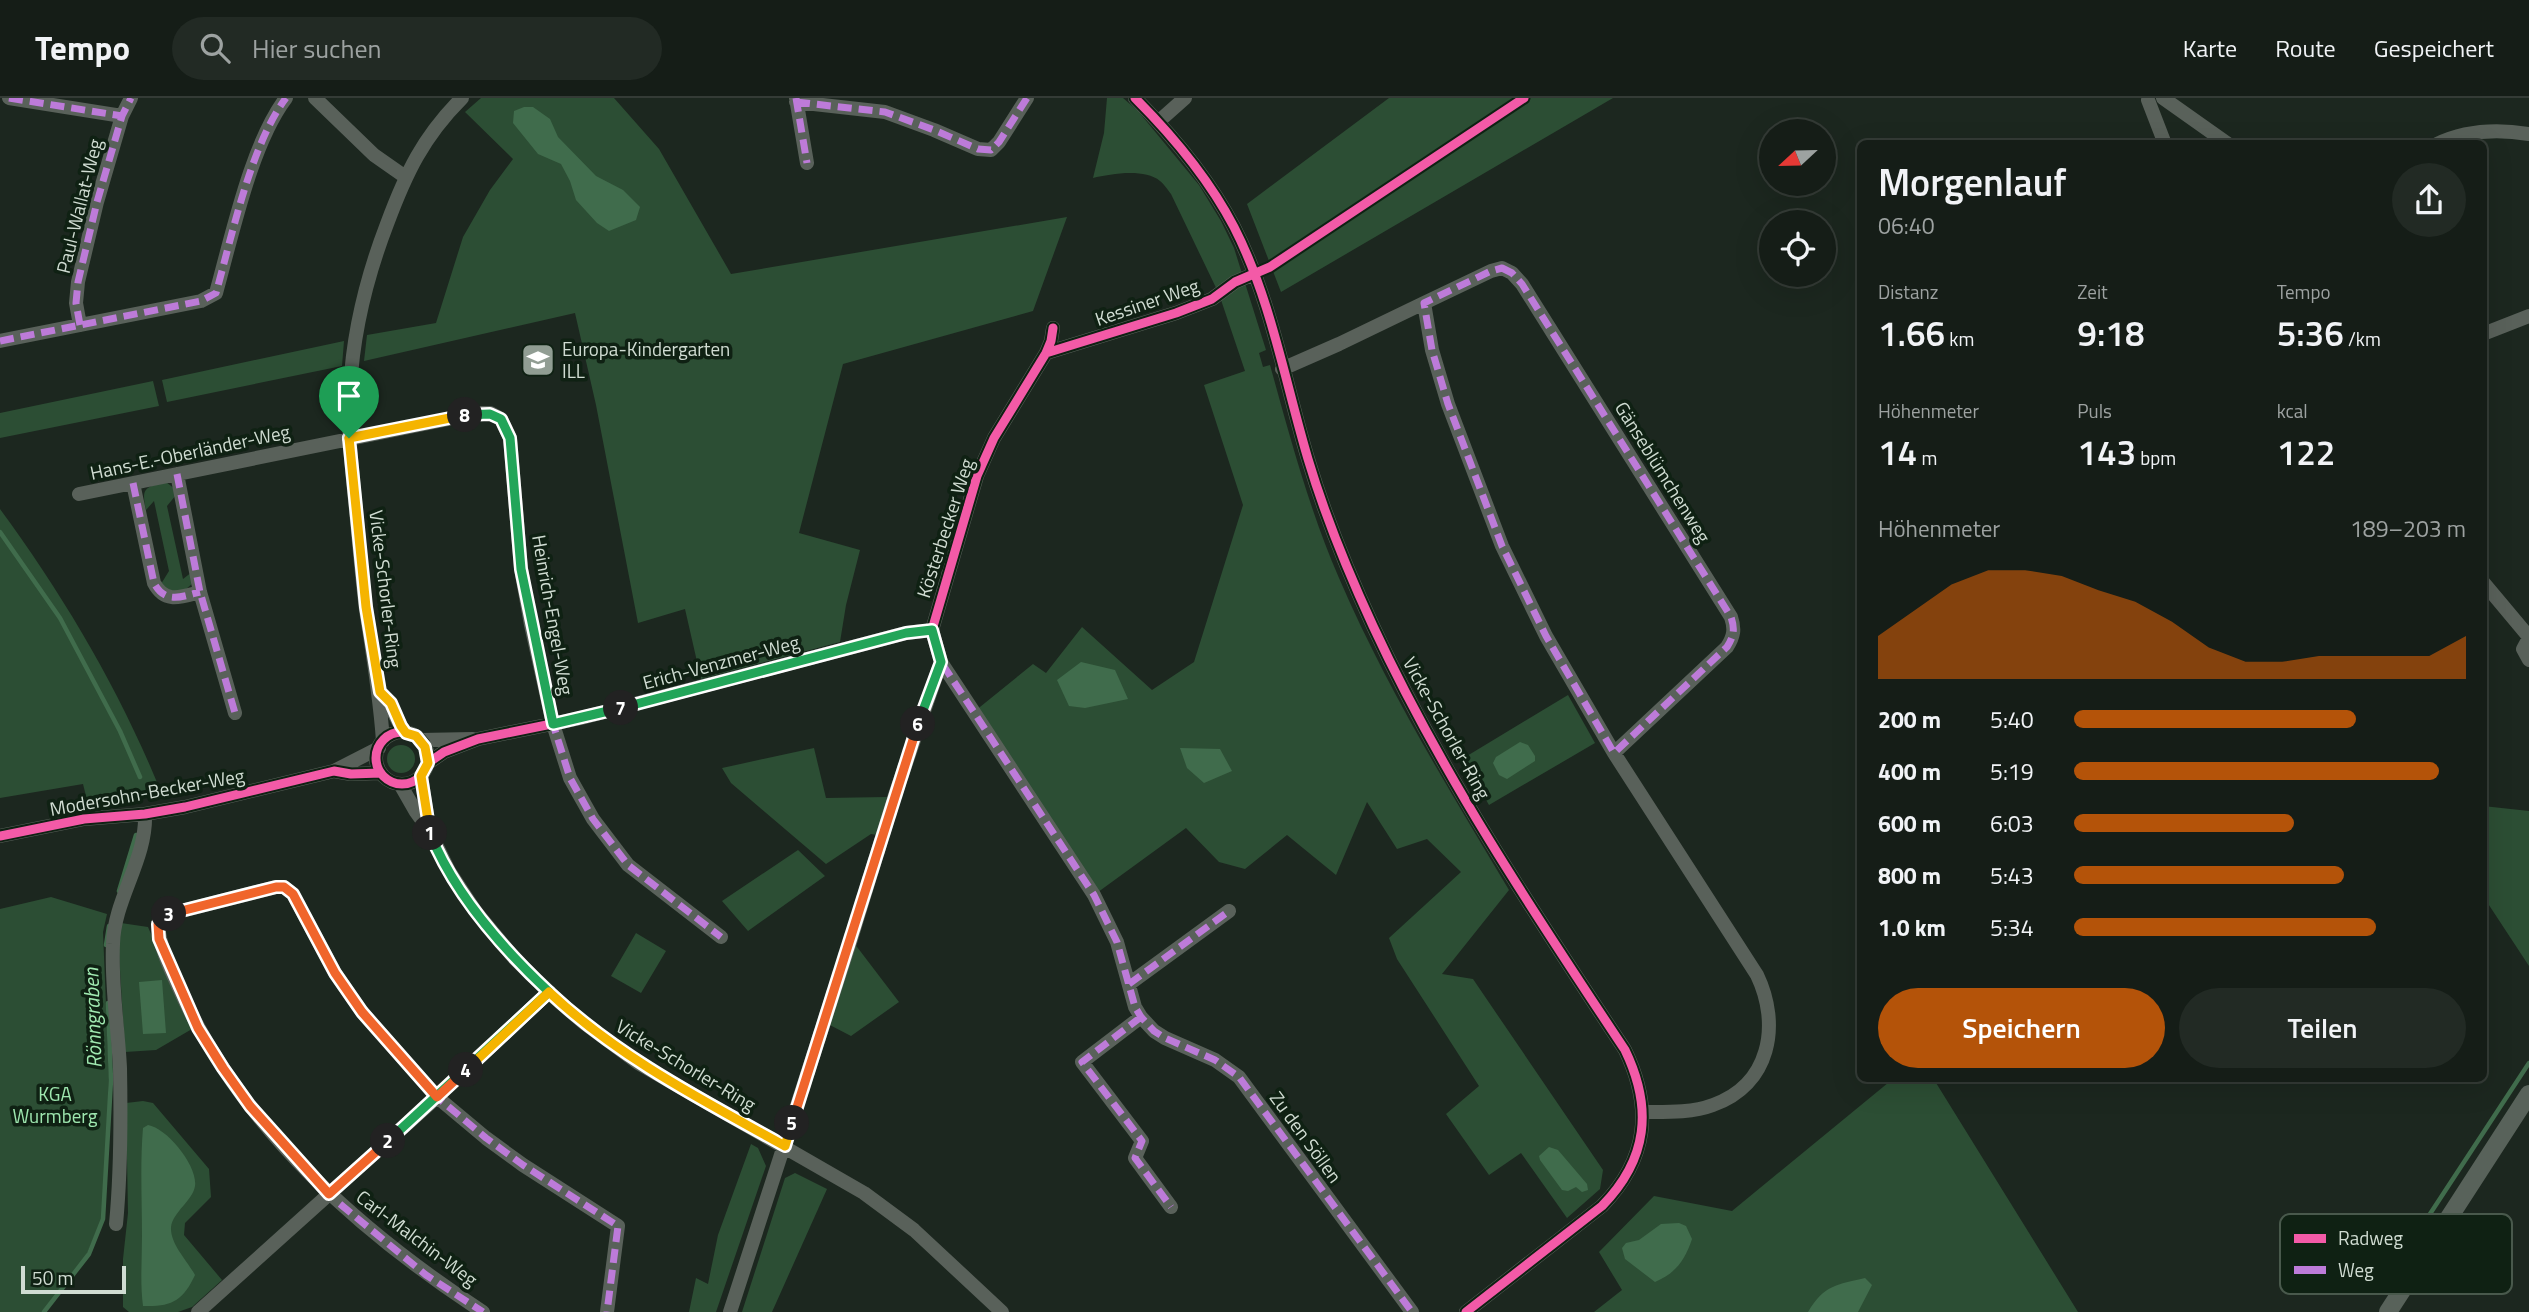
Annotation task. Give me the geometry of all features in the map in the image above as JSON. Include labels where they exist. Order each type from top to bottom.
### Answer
[{"type":"main road","points":[[2451,1214],[2529,1094]]},
{"type":"main road","points":[[2388,1312],[2400,1294]]},
{"type":"street","points":[[9,98],[122,116]]},
{"type":"street","name":"Paul-Wallat-Weg","points":[[80,325],[76,303],[78,282],[97,202],[122,116],[131,98]]},
{"type":"street","points":[[0,341],[201,301],[216,293],[263,140],[286,98]]},
{"type":"street","points":[[315,98],[374,155],[404,176]]},
{"type":"street","name":"Vicke-Schorler-Ring","points":[[462,98],[426,140],[404,176],[377,248],[364,299],[350,388],[349,438],[366,607],[380,692],[381,745],[377,761],[381,773],[392,782],[400,784],[429,830],[449,871],[483,920],[515,959],[584,1023],[638,1063],[864,1192],[892,1212],[1002,1312]]},
{"type":"street","points":[[807,163],[796,100],[885,112],[978,149],[991,150],[1027,98]]},
{"type":"street","name":"Vicke-Schorler-Ring","points":[[1135,98],[1187,155],[1234,226],[1254,274],[1324,507],[1373,625],[1436,747],[1497,853],[1625,1050],[1636,1073],[1643,1112],[1640,1140],[1635,1158],[1616,1192],[1602,1206],[1466,1312]]},
{"type":"street","points":[[1158,122],[1185,98]]},
{"type":"street","points":[[2163,98],[2222,140]]},
{"type":"street","points":[[2147,99],[2163,140]]},
{"type":"street","points":[[2446,140],[2478,132],[2509,131],[2529,134]]},
{"type":"street","name":"Gänseblümchenweg","points":[[1282,369],[1491,271],[1502,268],[1512,273],[1522,284],[1731,617],[1734,626],[1733,637],[1727,647],[1614,752]]},
{"type":"street","name":"Kessiner Weg","points":[[1046,353],[1176,313],[1212,299],[1235,282],[1254,274]]},
{"type":"street","points":[[1424,303],[1432,350],[1448,404],[1502,546],[1546,636],[1614,752],[1757,975],[1766,994],[1770,1016],[1769,1036],[1764,1056],[1746,1085],[1731,1097],[1698,1109],[1643,1112]]},
{"type":"street","points":[[2487,332],[2529,316]]},
{"type":"street","name":"Kösterbecker Weg","points":[[932,630],[977,476],[995,438],[1046,353],[1053,328]]},
{"type":"street","name":"Heinrich-Engel-Weg","points":[[349,438],[478,413],[501,419],[510,438],[521,569],[553,724]]},
{"type":"street","name":"Hans-E.-Oberländer-Weg","points":[[79,494],[349,438]]},
{"type":"street","points":[[177,474],[200,592],[235,713]]},
{"type":"street","points":[[133,483],[154,583],[158,590],[173,599],[200,592]]},
{"type":"street","points":[[2487,587],[2529,637],[2523,649],[2529,660]]},
{"type":"street","points":[[932,630],[941,662],[1094,895],[1117,942],[1135,1007],[1141,1017],[1082,1062],[1142,1141],[1135,1158],[1171,1207]]},
{"type":"street","name":"Erich-Venzmer-Weg","points":[[424,769],[444,752],[478,740],[553,724],[906,633],[932,630]]},
{"type":"street","points":[[730,1312],[895,795],[941,662]]},
{"type":"street","name":"Vicke-Schorler-Ring","points":[[380,692],[391,703],[406,733]]},
{"type":"street","points":[[553,724],[570,778],[610,843],[628,865],[721,937]]},
{"type":"street","points":[[381,745],[397,733],[406,733],[420,740]]},
{"type":"street","name":"Vicke-Schorler-Ring","points":[[420,740],[425,747],[429,830]]},
{"type":"street","name":"Erich-Venzmer-Weg","points":[[420,740],[478,740]]},
{"type":"street","name":"Modersohn-Becker-Weg","points":[[0,836],[84,819],[145,814],[334,772],[381,745]]},
{"type":"street","points":[[400,784],[408,783],[424,769]]},
{"type":"street","name":"Modersohn-Becker-Weg","points":[[334,772],[381,773]]},
{"type":"street","name":"Modersohn-Becker-Weg","points":[[116,1224],[120,1171],[120,1069],[113,943],[116,922],[142,841],[145,814]]},
{"type":"street","name":"Carl-Malchin-Weg","points":[[437,1097],[362,1012],[328,962],[293,894],[284,887],[166,915],[158,924],[159,939],[198,1028],[250,1106],[329,1194],[426,1275],[483,1312]]},
{"type":"street","points":[[1129,984],[1229,911]]},
{"type":"street","points":[[198,1312],[437,1097],[549,992]]},
{"type":"street","name":"Zu den Söllen","points":[[1141,1017],[1165,1038],[1215,1060],[1239,1077],[1412,1312]]},
{"type":"street","points":[[437,1097],[523,1165],[618,1226],[607,1312]]},
{"type":"green space","points":[[481,98],[614,98],[659,149],[731,274],[1067,217],[1033,311],[843,364],[799,533],[860,550],[840,642],[701,679],[685,609],[638,623],[596,405],[575,313],[364,361],[367,335],[436,323],[463,237],[490,190],[513,159],[465,112]]},
{"type":"green space","points":[[1107,98],[1123,98],[1138,111],[1199,185],[1221,221],[1234,248],[1266,350],[1259,353],[1263,367],[1270,365],[1309,499],[1339,578],[1397,698],[1509,890],[1442,974],[1473,979],[1603,1170],[1600,1189],[1567,1218],[1521,1153],[1489,1175],[1446,1114],[1479,1086],[1397,959],[1389,938],[1461,872],[1427,839],[1397,849],[1367,802],[1336,875],[1287,835],[1245,869],[1219,862],[1186,828],[1094,895],[975,711],[1033,664],[1046,673],[1082,627],[1152,690],[1194,662],[1243,505],[1204,385],[1245,371],[1219,294],[1166,187],[1153,177],[1137,173],[1093,178],[1104,133]]},
{"type":"green space","points":[[1389,98],[1613,98],[1281,292],[1247,204]]},
{"type":"green space","points":[[344,341],[342,366],[167,402],[162,380]]},
{"type":"green space","points":[[153,381],[159,406],[0,438],[0,413]]},
{"type":"green space","points":[[166,482],[175,489],[176,495],[167,506],[183,579],[192,572],[193,583],[185,590],[173,594],[161,584],[169,571],[154,501],[146,510],[144,497],[149,487]]},
{"type":"green space","points":[[0,509],[48,577],[91,648],[130,721],[163,797],[107,797],[87,800],[83,784],[0,798]]},
{"type":"green space","points":[[1568,695],[1595,743],[1489,805],[1462,759]]},
{"type":"green space","points":[[401,745],[411,749],[415,759],[411,769],[401,773],[391,769],[387,759],[391,749]]},
{"type":"green space","points":[[814,748],[826,798],[887,797],[877,835],[871,834],[826,864],[731,783],[722,768]]},
{"type":"green space","points":[[2487,806],[2529,811],[2529,966],[2487,902]]},
{"type":"green space","points":[[798,850],[825,876],[748,931],[722,901]]},
{"type":"green space","name":"KGA Wurmberg","points":[[51,897],[107,914],[103,932],[109,1077],[105,1196],[102,1218],[86,1256],[43,1312],[0,1312],[0,909]]},
{"type":"green space","points":[[121,923],[148,927],[192,1029],[156,1050],[125,1052],[118,937]]},
{"type":"green space","points":[[636,933],[666,951],[641,993],[611,976]]},
{"type":"green space","points":[[851,939],[899,1002],[851,1036],[824,1022]]},
{"type":"green space","points":[[1889,1082],[1935,1082],[2078,1312],[1594,1312],[1622,1290],[1599,1252],[1654,1196],[1732,1211]]},
{"type":"green space","points":[[126,1103],[153,1103],[209,1169],[211,1197],[185,1223],[184,1235],[222,1280],[192,1307],[178,1312],[129,1312],[123,1307],[123,1259],[128,1213]]},
{"type":"green space","points":[[751,1144],[758,1148],[766,1166],[716,1312],[689,1312],[696,1278],[708,1284],[718,1235]]},
{"type":"green space","points":[[795,1173],[827,1189],[772,1312],[742,1312],[785,1178]]},
{"type":"shaded area","points":[[533,107],[550,119],[558,137],[596,176],[623,190],[640,207],[636,220],[609,231],[597,223],[576,200],[561,164],[538,154],[513,123],[514,111]]},
{"type":"shaded area","points":[[1081,662],[1115,670],[1128,699],[1085,708],[1069,706],[1057,680]]},
{"type":"shaded area","points":[[1520,742],[1528,745],[1535,761],[1507,779],[1499,775],[1493,763],[1496,757]]},
{"type":"shaded area","points":[[1180,748],[1220,749],[1232,771],[1204,783],[1187,768]]},
{"type":"shaded area","points":[[162,980],[166,1033],[143,1034],[139,982]]},
{"type":"shaded area","points":[[148,1125],[172,1140],[192,1168],[195,1186],[191,1196],[175,1216],[171,1233],[176,1246],[195,1275],[186,1291],[175,1301],[143,1306],[141,1168],[143,1128]]},
{"type":"shaded area","points":[[1549,1147],[1558,1150],[1587,1184],[1588,1190],[1582,1192],[1576,1187],[1568,1191],[1562,1190],[1540,1160],[1539,1156]]},
{"type":"shaded area","points":[[1679,1223],[1686,1226],[1692,1239],[1683,1259],[1669,1274],[1655,1282],[1625,1259],[1622,1248],[1626,1243],[1639,1240],[1661,1224]]},
{"type":"shaded area","points":[[1865,1278],[1872,1285],[1858,1312],[1808,1312],[1820,1296],[1832,1287]]},
{"type":"waterway","name":"Rönngraben","points":[[0,532],[60,618],[120,731],[140,777]]},
{"type":"waterway","name":"Rönngraben","points":[[119,891],[136,835]]},
{"type":"waterway","name":"Rönngraben","points":[[106,945],[109,926]]},
{"type":"waterway","name":"Rönngraben","points":[[44,1312],[89,1254],[103,1219],[111,1080],[108,1003]]},
{"type":"waterway","points":[[2430,1214],[2529,1063]]},
{"type":"marked path","points":[[9,98],[122,116]]},
{"type":"marked path","points":[[80,325],[76,303],[78,282],[97,202],[122,116],[131,98]]},
{"type":"marked path","points":[[0,341],[201,301],[216,293],[253,165],[274,117],[286,98]]},
{"type":"marked path","points":[[796,98],[807,163]]},
{"type":"marked path","points":[[796,102],[885,112],[978,149],[991,150],[1027,98]]},
{"type":"marked path","points":[[1502,268],[1512,273],[1522,284],[1732,621],[1733,632],[1727,647],[1614,753],[1546,636],[1502,546],[1448,404],[1432,350],[1424,303],[1502,268]]},
{"type":"marked path","points":[[349,438],[478,413],[490,413],[501,419],[510,438],[521,569],[531,625],[553,724],[570,778],[593,819],[628,865],[721,937]]},
{"type":"marked path","points":[[177,474],[200,592],[235,713]]},
{"type":"marked path","points":[[133,483],[154,583],[158,590],[174,597],[200,592]]},
{"type":"marked path","points":[[933,624],[935,644],[941,662],[1094,895],[1117,942],[1135,1007],[1141,1017],[1165,1038],[1215,1060],[1239,1077],[1412,1312]]},
{"type":"marked path","points":[[792,1125],[895,795],[941,662]]},
{"type":"marked path","points":[[316,1179],[267,1124],[224,1068],[188,1007],[159,939],[158,924],[166,915],[276,887],[284,887],[293,894],[335,973],[362,1012],[437,1097],[523,1165],[618,1226],[607,1312]]},
{"type":"marked path","points":[[1129,984],[1229,911]]},
{"type":"marked path","points":[[1141,1017],[1082,1062],[1142,1141],[1135,1158],[1171,1207]]},
{"type":"marked path","points":[[340,1204],[426,1275],[483,1312]]},
{"type":"cycle path","points":[[1135,98],[1189,159],[1234,227],[1268,312],[1322,502],[1373,626],[1459,790],[1523,895],[1625,1050],[1640,1092],[1641,1132],[1637,1151],[1617,1188],[1602,1206],[1466,1312]]},
{"type":"cycle path","points":[[1046,353],[1176,313],[1212,299],[1235,282],[1270,267],[1524,98]]},
{"type":"cycle path","points":[[428,763],[444,752],[478,739],[581,718],[906,633],[932,630],[977,476],[994,438],[1046,353],[1053,328]]},
{"type":"cycle path","points":[[402,732],[412,734],[420,740],[426,748],[428,758],[426,768],[420,776],[412,782],[402,784],[392,782],[384,776],[378,768],[376,758],[378,748],[384,740],[392,734],[402,732]]},
{"type":"cycle path","points":[[0,836],[84,819],[145,814],[185,807],[334,771],[351,774],[381,773]]},
{"type":"place","name":"Europa-Kindergarten ILL","points":[[538,360]]},
{"type":"route","points":[[349,438],[366,607],[380,692],[391,703],[406,733],[416,736],[428,755],[428,763],[421,776],[428,807],[429,830],[449,871],[477,912],[511,955],[549,992],[437,1097],[329,1194],[250,1106],[198,1028],[166,960],[159,939],[158,924],[166,915],[284,887],[293,894],[315,939],[362,1012],[437,1097],[543,998],[549,992],[584,1023],[638,1063],[785,1146],[895,795],[941,662],[932,630],[906,633],[581,719],[553,724],[521,569],[510,438],[501,419],[478,413],[349,438]]}]
